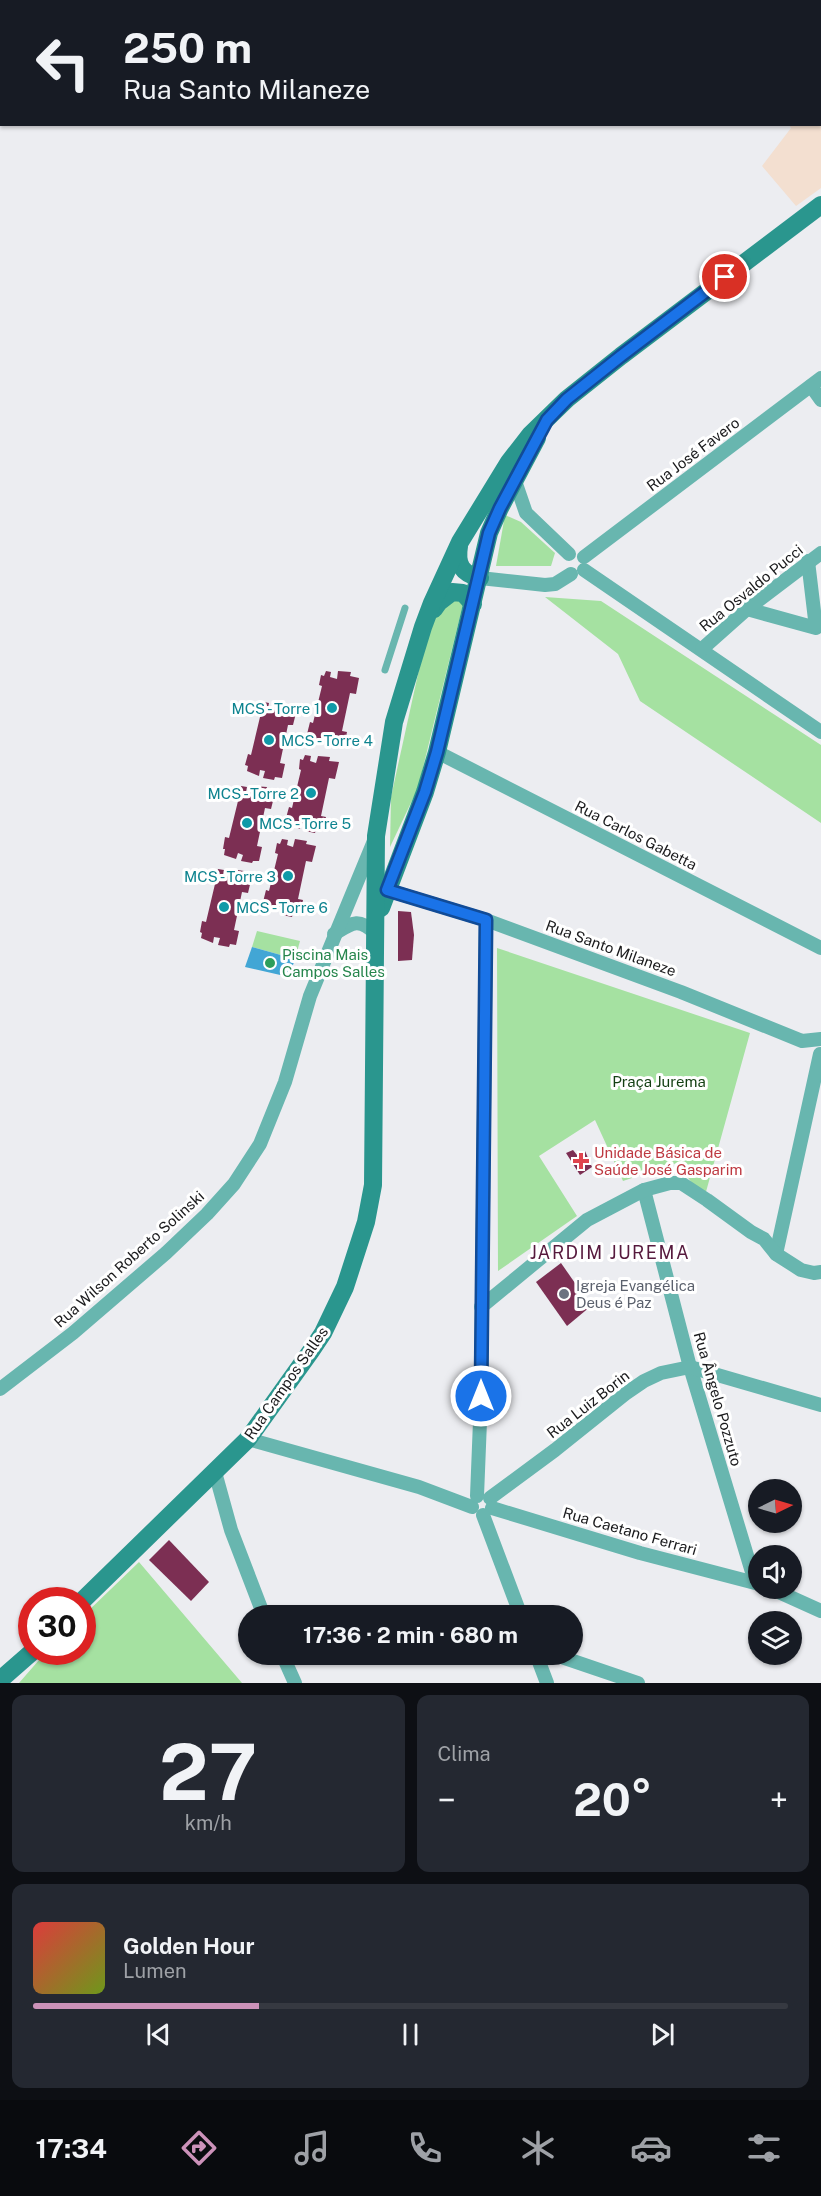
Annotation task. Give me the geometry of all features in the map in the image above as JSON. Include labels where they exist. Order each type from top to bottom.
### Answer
[{"type":"main road","points":[[376,836],[394,722],[423,627],[460,542],[518,449],[567,399],[821,204]]},
{"type":"main road","points":[[376,929],[387,890],[425,792],[437,752],[489,533],[547,420]]},
{"type":"main road","points":[[476,513],[500,508]]},
{"type":"main road","points":[[460,542],[458,553],[460,569],[466,575],[480,578]]},
{"type":"main road","points":[[423,627],[439,602],[452,592],[463,593],[473,604]]},
{"type":"main road","points":[[384,786],[382,866],[387,890]]},
{"type":"main road","name":"Rua Campos Salles","points":[[96,1587],[248,1439],[323,1334],[345,1287],[366,1222],[373,1185],[376,836]]},
{"type":"main road","points":[[0,1680],[18,1664]]},
{"type":"street","points":[[816,382],[821,400]]},
{"type":"street","name":"Rua José Favero","points":[[480,578],[555,584],[580,567],[816,382]]},
{"type":"street","points":[[515,481],[526,513],[569,554]]},
{"type":"street","points":[[500,508],[526,513]]},
{"type":"street","points":[[580,567],[567,571],[564,565],[569,554],[574,552],[580,567],[821,732]]},
{"type":"street","name":"Rua Osvaldo Pucci","points":[[702,649],[747,609],[821,553]]},
{"type":"street","points":[[747,609],[818,630],[808,561]]},
{"type":"street","name":"Rua Carlos Gabetta","points":[[437,752],[821,948]]},
{"type":"street","name":"Rua Wilson Roberto Solinski","points":[[0,1389],[73,1333],[166,1253],[207,1214],[234,1184],[261,1144],[285,1082],[310,996],[376,836]]},
{"type":"street","name":"Rua Santo Milaneze","points":[[387,890],[486,920],[681,992],[802,1041],[821,1039]]},
{"type":"street","points":[[486,920],[481,1308],[483,1505],[517,1605]]},
{"type":"street","points":[[334,934],[352,923],[366,924],[376,929]]},
{"type":"street","points":[[776,1254],[820,1054]]},
{"type":"street","points":[[481,1308],[587,1220],[645,1190],[670,1183],[681,1183],[707,1200],[751,1233],[764,1239],[776,1254],[801,1270],[821,1272]]},
{"type":"street","name":"Rua Ângelo Pozzuto","points":[[645,1190],[690,1367],[748,1554]]},
{"type":"street","name":"Rua Luiz Borin","points":[[483,1505],[644,1381],[660,1373],[690,1367],[821,1405]]},
{"type":"street","name":"Rua Caetano Ferrari","points":[[248,1439],[483,1505],[640,1553],[748,1581]]},
{"type":"street","points":[[215,1472],[231,1530],[260,1605]]},
{"type":"street","points":[[794,1599],[821,1611]]},
{"type":"street","points":[[583,1664],[638,1683]]},
{"type":"street","points":[[287,1665],[295,1683]]},
{"type":"street","points":[[540,1665],[547,1683]]},
{"type":"lane","points":[[385,670],[405,608]]},
{"type":"shaded area","points":[[790,126],[821,126],[821,188],[796,206],[762,166],[791,128]]},
{"type":"green space","points":[[505,515],[521,522],[555,553],[551,566],[496,566]]},
{"type":"green space","points":[[453,592],[464,600],[418,788],[390,847],[391,797],[429,624]]},
{"type":"green space","points":[[545,597],[601,601],[821,745],[821,823],[640,701],[618,654]]},
{"type":"green space","points":[[257,931],[300,941],[295,959],[252,947]]},
{"type":"green space","name":"Praça Jurema","points":[[497,948],[750,1033],[704,1199],[677,1163],[623,1181],[595,1120],[539,1156],[577,1216],[498,1271]]},
{"type":"green space","points":[[139,1562],[242,1683],[19,1683],[35,1665],[96,1665],[96,1603]]},
{"type":"water","name":"Piscina Mais Campos Salles","points":[[252,947],[295,959],[289,977],[245,967]]},
{"type":"building","name":"MCS - Torre 1","points":[[326,671],[331,672],[330,677],[337,679],[338,671],[351,672],[350,676],[359,678],[356,694],[350,693],[342,731],[347,732],[344,746],[336,748],[326,746],[327,740],[322,738],[321,744],[309,740],[310,734],[307,734],[310,722],[313,723],[322,686],[319,685],[321,675],[324,676]]},
{"type":"building","name":"MCS - Torre 4","points":[[264,702],[269,703],[268,708],[275,710],[276,702],[289,704],[288,708],[297,709],[293,725],[288,725],[280,763],[285,764],[282,778],[275,777],[274,780],[263,778],[265,771],[260,770],[259,776],[247,771],[248,766],[245,765],[248,754],[251,755],[260,717],[257,716],[259,706],[262,707]]},
{"type":"building","name":"MCS - Torre 2","points":[[305,755],[311,756],[310,761],[316,763],[318,756],[330,757],[329,761],[339,762],[335,779],[329,778],[321,816],[326,817],[323,831],[316,830],[315,833],[305,831],[306,824],[301,823],[300,829],[288,824],[289,819],[286,818],[289,807],[292,808],[301,770],[299,769],[300,759],[303,760]]},
{"type":"building","name":"MCS - Torre 5","points":[[241,786],[247,787],[246,792],[253,793],[254,786],[267,787],[266,791],[275,793],[271,809],[265,808],[257,846],[262,847],[259,861],[252,863],[241,861],[243,855],[238,853],[236,859],[224,855],[225,849],[223,849],[225,837],[229,838],[238,801],[235,800],[237,790],[240,791]]},
{"type":"building","name":"MCS - Torre 3","points":[[282,839],[288,840],[287,845],[293,847],[295,839],[307,841],[306,844],[316,846],[312,862],[306,861],[298,899],[303,900],[300,915],[293,914],[292,917],[282,915],[283,908],[278,906],[277,912],[265,908],[266,903],[263,902],[266,890],[269,891],[278,854],[275,853],[277,843],[280,844]]},
{"type":"building","name":"MCS - Torre 6","points":[[218,869],[224,870],[223,875],[229,877],[231,869],[244,871],[243,875],[252,876],[248,893],[242,892],[234,930],[239,931],[236,945],[230,944],[229,947],[218,945],[220,938],[214,937],[213,943],[201,938],[202,933],[200,932],[202,921],[206,922],[215,884],[212,883],[214,873],[216,874]]},
{"type":"building","points":[[398,911],[411,912],[414,935],[412,960],[398,961]]},
{"type":"building","name":"Unidade Básica de Saúde José Gasparim","points":[[573,1150],[577,1155],[585,1151],[592,1167],[580,1175],[566,1153]]},
{"type":"building","name":"Igreja Evangélica Deus é Paz","points":[[561,1263],[591,1306],[567,1326],[536,1282]]},
{"type":"building","points":[[169,1540],[209,1582],[191,1601],[149,1560]]},
{"type":"place","name":"MCS - Torre 1","points":[[332,708]]},
{"type":"place","name":"MCS - Torre 4","points":[[269,740]]},
{"type":"place","name":"MCS - Torre 2","points":[[311,793]]},
{"type":"place","name":"MCS - Torre 5","points":[[247,823]]},
{"type":"place","name":"MCS - Torre 3","points":[[288,876]]},
{"type":"place","name":"MCS - Torre 6","points":[[224,907]]},
{"type":"place","name":"Piscina Mais Campos Salles","points":[[270,963]]},
{"type":"place","name":"Unidade Básica de Saúde José Gasparim","points":[[581,1161]]},
{"type":"place","name":"Igreja Evangélica Deus é Paz","points":[[564,1294]]},
{"type":"district","name":"JARDIM JUREMA","points":[[610,1252]]},
{"type":"route","points":[[481,1396],[486,920],[387,890],[425,792],[437,752],[461,659],[489,533],[547,420],[567,399],[725,277]]}]
